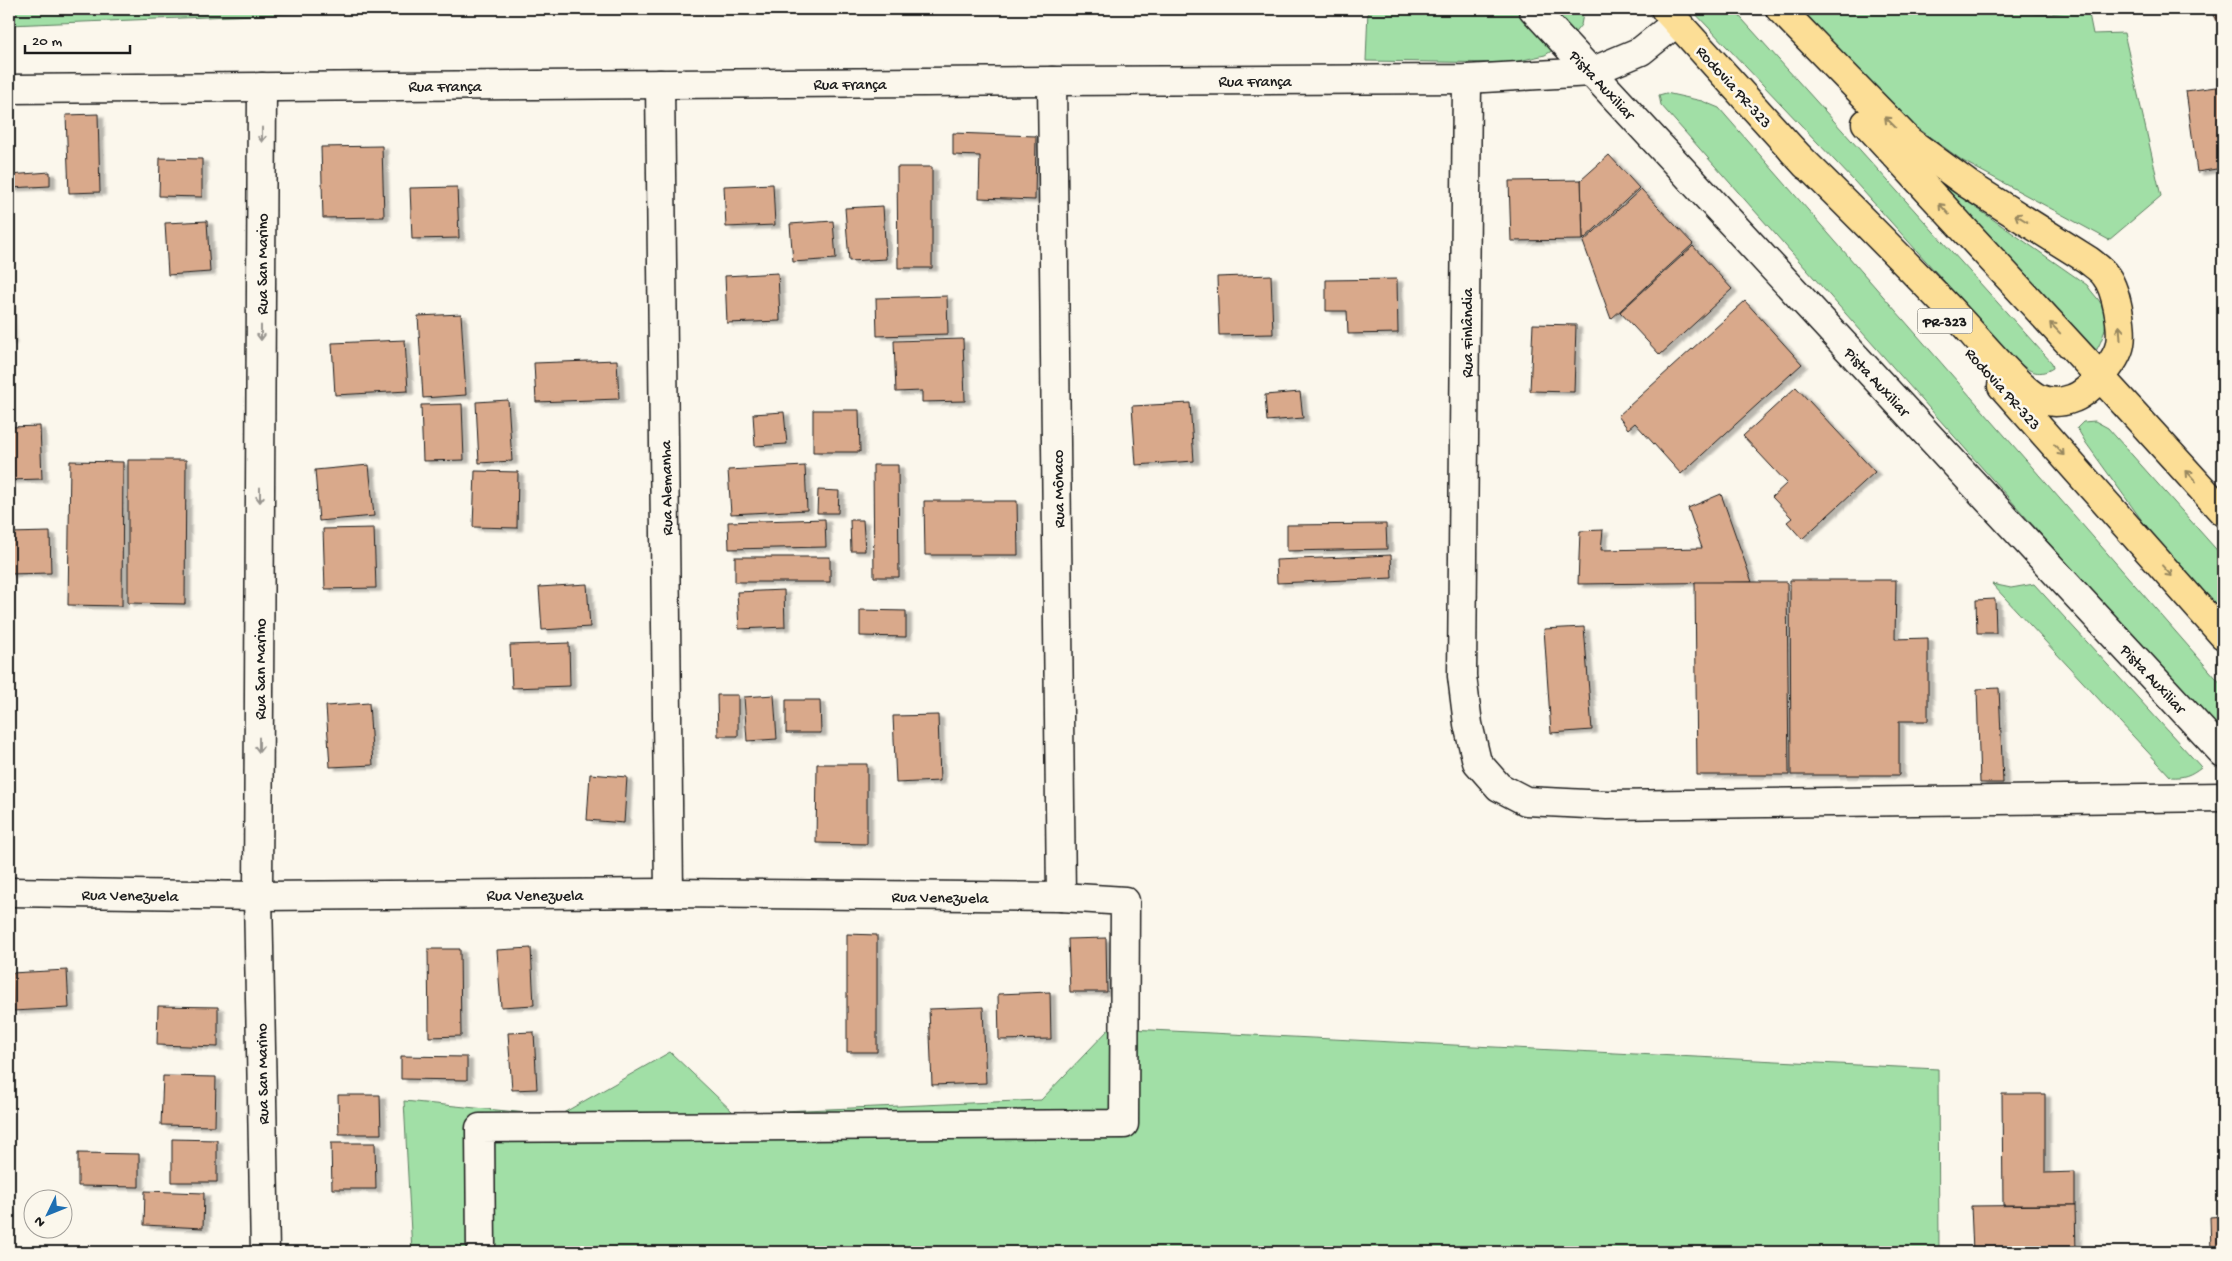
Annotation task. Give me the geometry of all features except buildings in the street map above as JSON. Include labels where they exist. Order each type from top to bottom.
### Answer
[{"type":"highway","points":[[1763,9],[1997,266],[2101,376],[2223,512]]},
{"type":"highway","points":[[1780,9],[1909,140],[1969,184],[2088,260],[2106,275],[2115,297],[2120,344],[2114,361],[2101,376],[2072,399],[2050,403],[2036,397],[2012,375],[1908,265],[1793,151]]},
{"type":"highway","name":"Rodovia PR-323","points":[[1671,15],[2223,635]]},
{"type":"street","name":"Pista Auxiliar","points":[[1533,9],[2223,753]]},
{"type":"street","name":"Rua França","points":[[9,88],[1468,79],[1591,72],[1641,51],[1671,15]]},
{"type":"street","name":"Rua Finlândia","points":[[1468,79],[1462,676],[1468,724],[1477,762],[1499,787],[1526,801],[1607,806],[2223,797]]},
{"type":"street","name":"Rua Mônaco","points":[[1052,81],[1061,897]]},
{"type":"street","name":"Rua Alemanha","points":[[660,84],[670,893]]},
{"type":"street","name":"Rua San Marino","points":[[262,87],[258,896],[265,1252]]},
{"type":"street","name":"Rua Venezuela","points":[[9,892],[258,896],[670,893],[1061,897],[1126,901],[1124,1124],[480,1128],[481,1252]]},
{"type":"green space","points":[[9,9],[404,9],[9,25]]},
{"type":"green space","points":[[1368,9],[1584,9],[1581,25],[1568,41],[1545,55],[1510,63],[1366,61]]},
{"type":"green space","points":[[1691,9],[1733,9],[2052,363],[2053,368],[2042,372],[2033,372],[2015,360],[1854,181]]},
{"type":"green space","points":[[1802,9],[2014,9],[2030,13],[2052,14],[2088,9],[2093,34],[2124,33],[2161,196],[2109,240],[1963,161],[1915,126]]},
{"type":"green space","points":[[1666,93],[1702,101],[1719,108],[2223,686],[2223,740],[1661,105],[1659,95]]},
{"type":"green space","points":[[1922,170],[2087,285],[2102,305],[2106,318],[2102,339],[2091,358]]},
{"type":"green space","points":[[2095,421],[2108,428],[2223,557],[2223,612],[2151,533],[2086,443],[2077,428],[2083,422]]},
{"type":"green space","points":[[1992,584],[2011,588],[2034,584],[2201,767],[2187,775],[2171,777]]},
{"type":"green space","points":[[1110,1028],[1938,1069],[1939,1252],[412,1252],[404,1101],[558,1116],[670,1052],[734,1113],[1041,1100]]}]
